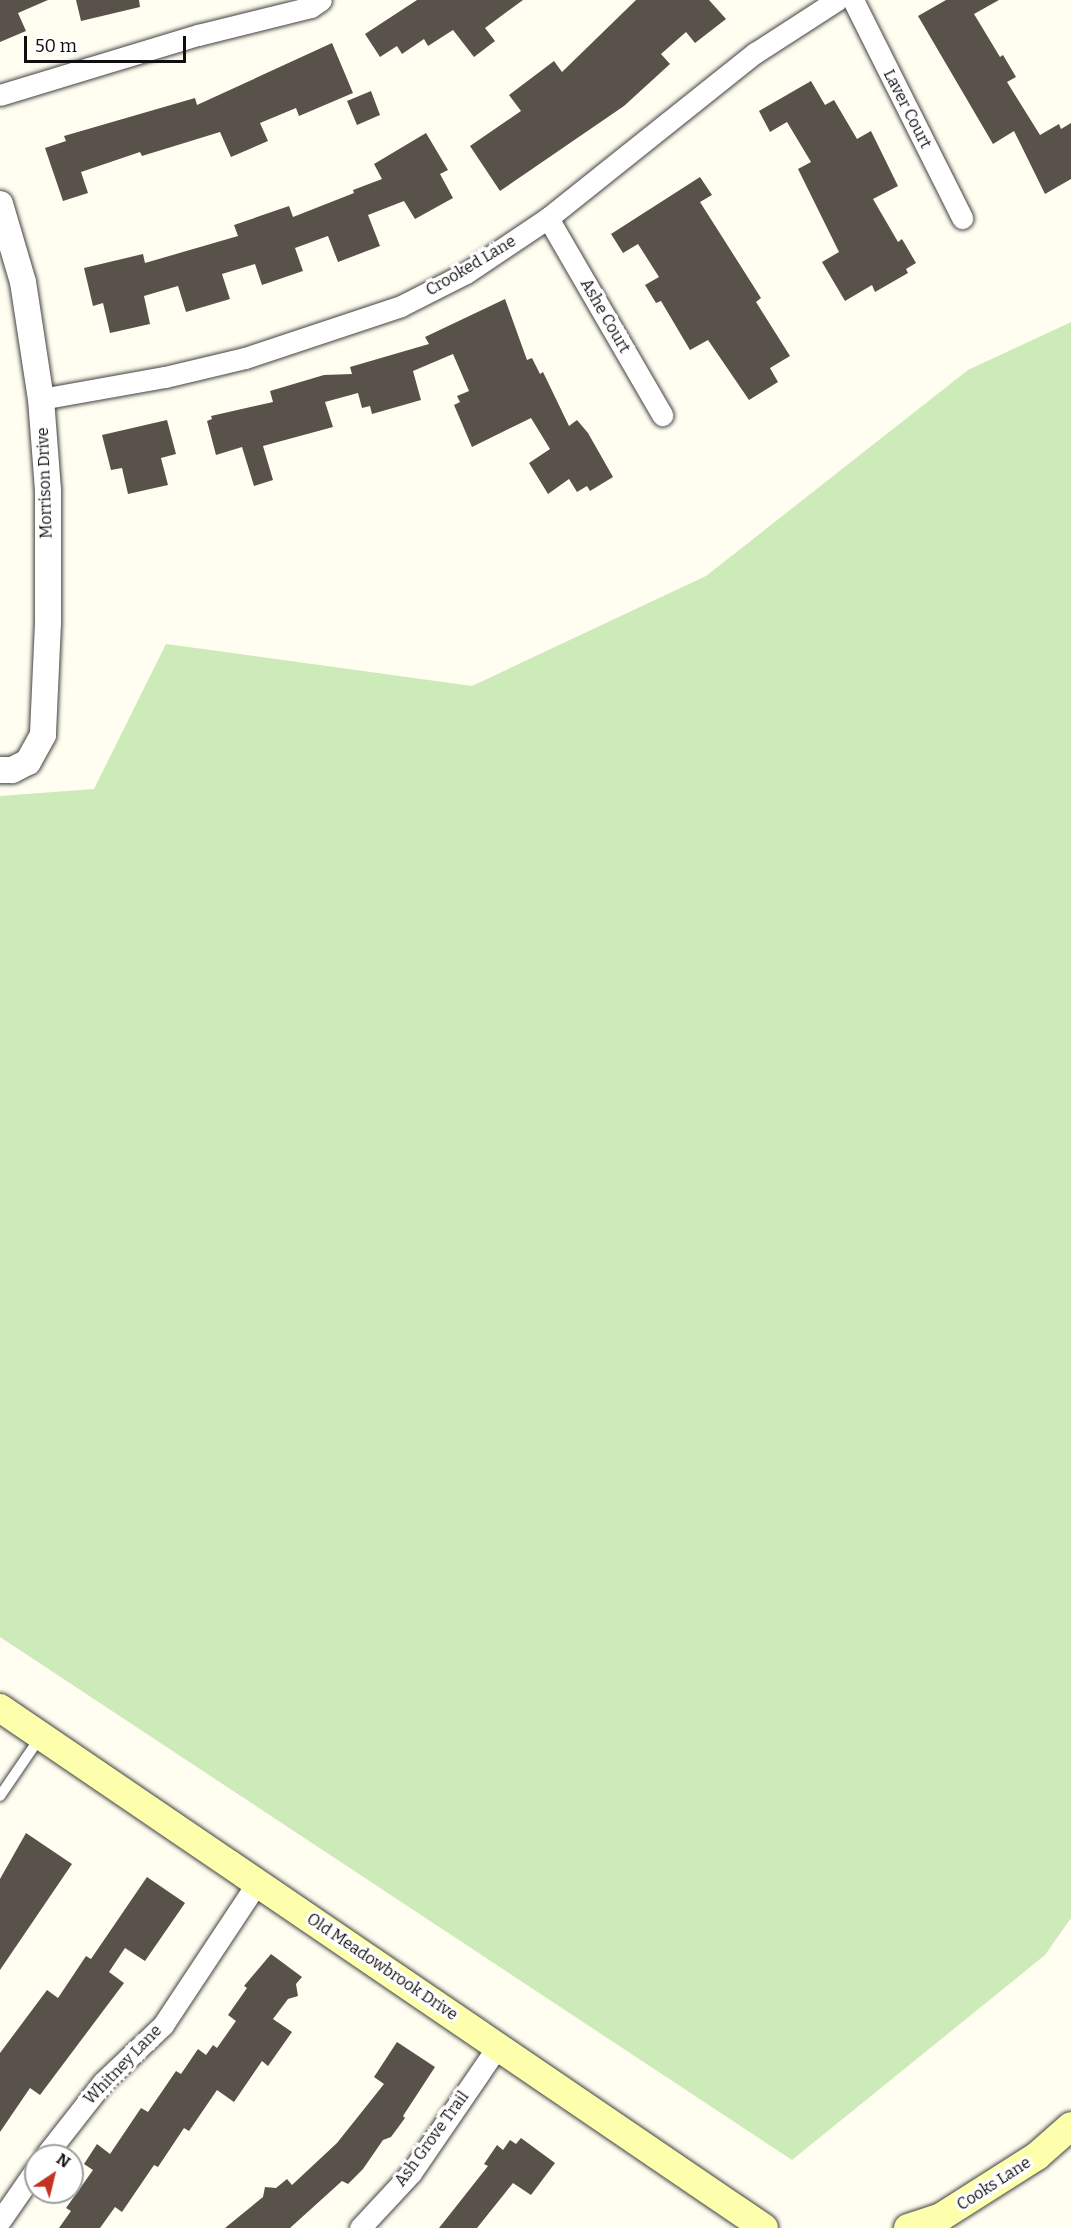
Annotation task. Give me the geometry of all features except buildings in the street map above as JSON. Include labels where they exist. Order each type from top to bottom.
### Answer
[{"type":"main road","name":"Old Meadowbrook Drive","points":[[0,1708],[764,2228]]},
{"type":"main road","name":"Cooks Lane","points":[[909,2228],[941,2217],[1037,2156],[1071,2126]]},
{"type":"street","points":[[0,95],[198,35],[311,7],[321,0]]},
{"type":"street","name":"Crooked Lane","points":[[41,399],[165,378],[245,358],[401,306],[466,273],[548,218],[755,53],[837,0]]},
{"type":"street","name":"Laver Court","points":[[853,0],[962,218]]},
{"type":"street","name":"Morrison Drive","points":[[0,204],[4,233],[23,282],[41,399],[48,491],[48,623],[43,735],[28,762],[12,770],[0,770]]},
{"type":"street","name":"Ashe Court","points":[[548,218],[662,415]]},
{"type":"street","name":"Whitney Lane","points":[[54,2144],[103,2082],[163,2025],[257,1882]]},
{"type":"street","name":"Ash Grove Trail","points":[[360,2228],[411,2173],[498,2046]]},
{"type":"street","points":[[0,2221],[24,2186]]},
{"type":"lane","points":[[0,1796],[41,1736]]},
{"type":"green space","points":[[1071,322],[1071,1918],[1045,1955],[792,2160],[0,1637],[0,796],[94,789],[166,644],[472,686],[706,576],[968,370]]}]
